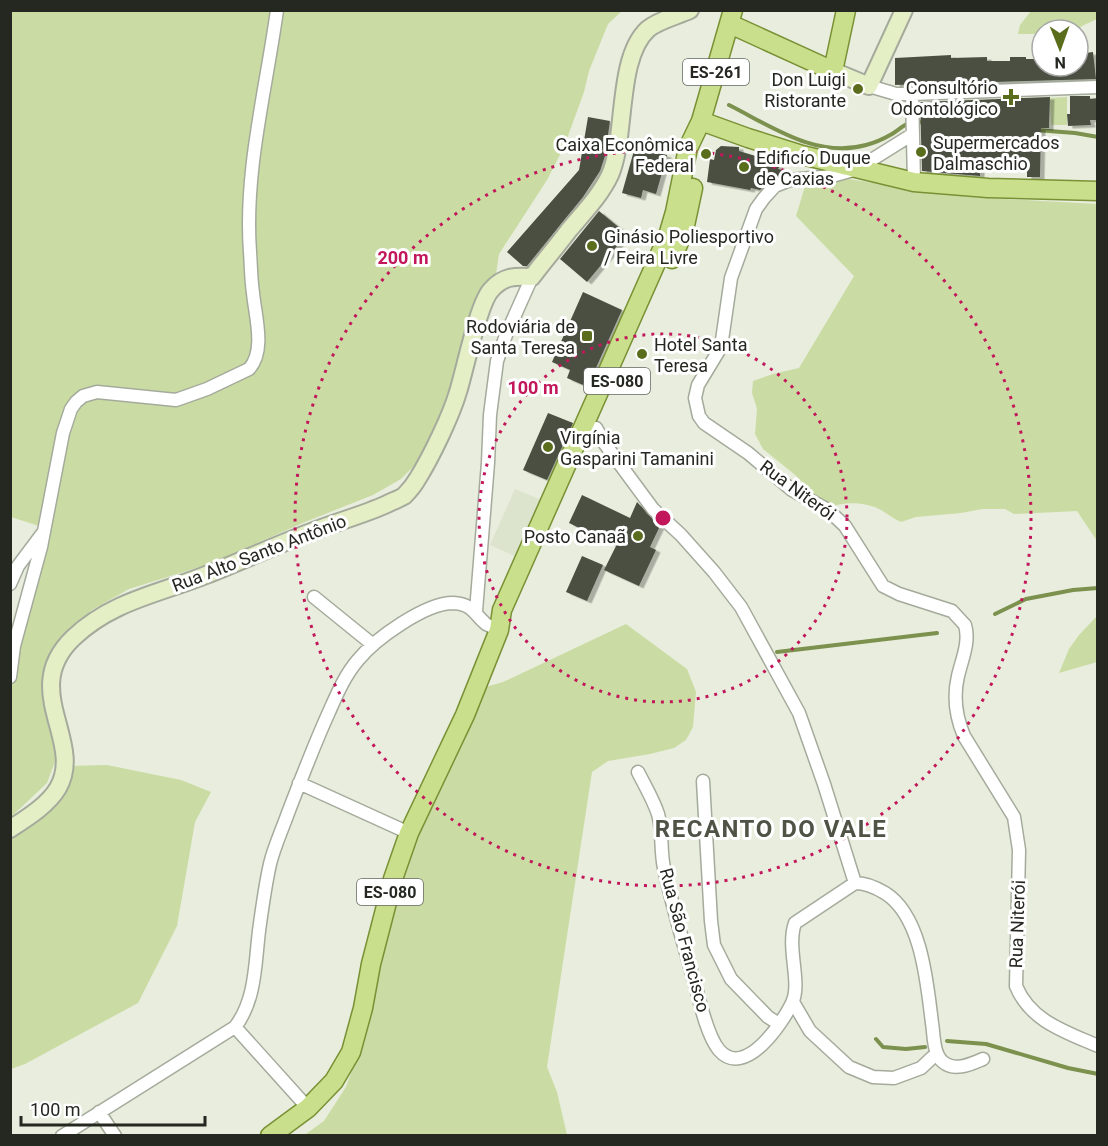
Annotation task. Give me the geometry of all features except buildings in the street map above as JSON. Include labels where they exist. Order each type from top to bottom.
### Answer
[{"type":"main road","points":[[732,17],[833,71],[846,10]]},
{"type":"main road","name":"ES-261","points":[[701,121],[732,17]]},
{"type":"main road","points":[[701,121],[759,142],[914,182],[988,188],[1098,191]]},
{"type":"main road","name":"ES-080","points":[[498,630],[513,614],[684,230],[700,150],[701,121]]},
{"type":"main road","name":"ES-080","points":[[270,1136],[308,1108],[334,1081],[351,1052],[393,879],[409,833],[465,715],[498,630],[502,610],[668,236],[688,148],[701,121]]},
{"type":"street","points":[[10,677],[14,646],[44,531],[70,410],[83,396],[92,393],[108,392],[168,400],[185,398],[249,369],[255,359],[258,338],[249,247],[250,208],[256,143],[277,10]]},
{"type":"street","points":[[476,611],[490,415],[497,361],[506,335],[532,277],[595,200],[611,171],[618,144],[627,77],[639,41],[647,30],[690,10]]},
{"type":"street","points":[[869,86],[904,10]]},
{"type":"street","points":[[833,71],[896,94],[1098,87]]},
{"type":"street","points":[[912,94],[914,182]]},
{"type":"street","points":[[857,169],[913,125]]},
{"type":"street","name":"Rua Niterói","points":[[857,169],[832,177],[790,180],[775,186],[756,209],[731,278],[721,347],[698,385],[696,407],[704,423],[748,453],[792,490],[835,515],[856,541],[883,586],[898,594],[952,611],[965,625],[967,643],[956,694],[959,724],[964,736],[1014,817],[1017,832],[1019,870],[1016,986],[1029,1008],[1045,1022],[1098,1046]]},
{"type":"street","name":"Rua Alto Santo Antônio","points":[[10,829],[47,801],[58,789],[64,775],[63,744],[52,706],[51,678],[57,659],[72,640],[99,617],[117,606],[204,576],[278,544],[402,497],[412,487],[424,467],[457,396],[484,299],[497,284],[506,278],[532,277]]},
{"type":"street","points":[[596,428],[605,444],[653,509],[681,535],[741,607],[799,713],[855,883]]},
{"type":"street","points":[[10,584],[27,553],[44,531]]},
{"type":"street","points":[[314,597],[372,644]]},
{"type":"street","points":[[62,1136],[235,1027],[244,1013],[251,993],[262,903],[271,861],[299,783],[339,691],[356,662],[372,644],[391,630],[432,607],[454,603],[476,611],[486,624],[498,630]]},
{"type":"street","name":"Rua São Francisco","points":[[638,772],[658,814],[667,878],[702,1009],[719,1050],[726,1055],[738,1057],[748,1055],[761,1047],[779,1024]]},
{"type":"street","points":[[703,781],[714,945],[731,979],[768,1017],[779,1024],[793,1002],[795,990],[792,939],[795,923],[855,883],[867,884],[893,898],[902,909],[914,933],[926,978],[937,1053],[944,1063],[952,1066],[969,1065],[983,1059]]},
{"type":"street","points":[[299,783],[409,833]]},
{"type":"street","points":[[793,1002],[810,1031],[849,1067],[873,1077],[894,1078],[921,1068],[937,1053]]},
{"type":"street","points":[[235,1027],[308,1108]]},
{"type":"street","points":[[99,1112],[115,1136]]},
{"type":"shaded area","points":[[515,489],[544,501],[519,558],[490,545]]},
{"type":"green space","points":[[10,11],[622,11],[608,24],[589,71],[584,92],[564,147],[547,180],[499,254],[494,287],[455,391],[420,460],[401,479],[373,495],[212,563],[129,589],[92,610],[63,636],[47,665],[42,687],[56,759],[47,783],[11,817],[11,646],[39,526],[11,517]]},
{"type":"green space","points":[[1031,11],[1097,11],[1097,19],[1090,22],[1090,18],[1030,18],[1030,34],[1018,34],[1020,25]]},
{"type":"green space","points":[[1067,97],[1067,125],[1051,125],[1050,98]]},
{"type":"green space","points":[[848,179],[970,197],[1097,204],[1097,541],[1077,511],[1014,514],[1005,509],[982,509],[916,517],[901,522],[869,505],[848,503],[829,508],[794,474],[763,449],[755,434],[757,409],[752,393],[753,381],[799,368],[854,276],[796,216],[806,183]]},
{"type":"green space","points":[[1097,616],[1097,662],[1059,673],[1069,649]]},
{"type":"green space","points":[[626,624],[687,669],[696,692],[693,727],[686,740],[674,748],[608,761],[592,772],[547,1067],[557,1092],[567,1135],[303,1136],[324,1121],[346,1087],[379,972],[394,893],[404,856],[482,688],[503,682]]},
{"type":"green space","points":[[107,765],[181,780],[211,792],[195,822],[177,926],[138,1003],[25,1064],[11,1069],[11,834],[69,766]]},
{"type":"waterway","points":[[729,105],[794,138],[829,148],[866,145],[910,123],[924,123]]},
{"type":"waterway","points":[[1036,130],[1098,137]]},
{"type":"waterway","points":[[995,614],[1026,599],[1098,588]]},
{"type":"waterway","points":[[777,652],[937,633]]},
{"type":"waterway","points":[[876,1039],[883,1047],[906,1049],[925,1047]]},
{"type":"waterway","points":[[947,1041],[986,1044],[1068,1068],[1098,1074]]},
{"type":"place","name":"Don Luigi Ristorante","points":[[858,89]]},
{"type":"place","name":"Consultório Odontológico","points":[[1011,97]]},
{"type":"place","name":"Supermercados Dalmaschio","points":[[921,152]]},
{"type":"place","name":"Caixa Econômica Federal","points":[[706,154]]},
{"type":"place","name":"Edificío Duque de Caxias","points":[[744,167]]},
{"type":"place","name":"Ginásio Poliesportivo / Feira Livre","points":[[592,246]]},
{"type":"place","name":"Rodoviária de Santa Teresa","points":[[587,336]]},
{"type":"place","name":"Hotel Santa Teresa","points":[[642,354]]},
{"type":"place","name":"Virgínia Gasparini Tamanini","points":[[548,447]]},
{"type":"place","name":"Posto Canaã","points":[[638,536]]},
{"type":"district","name":"RECANTO DO VALE","points":[[771,829]]}]
